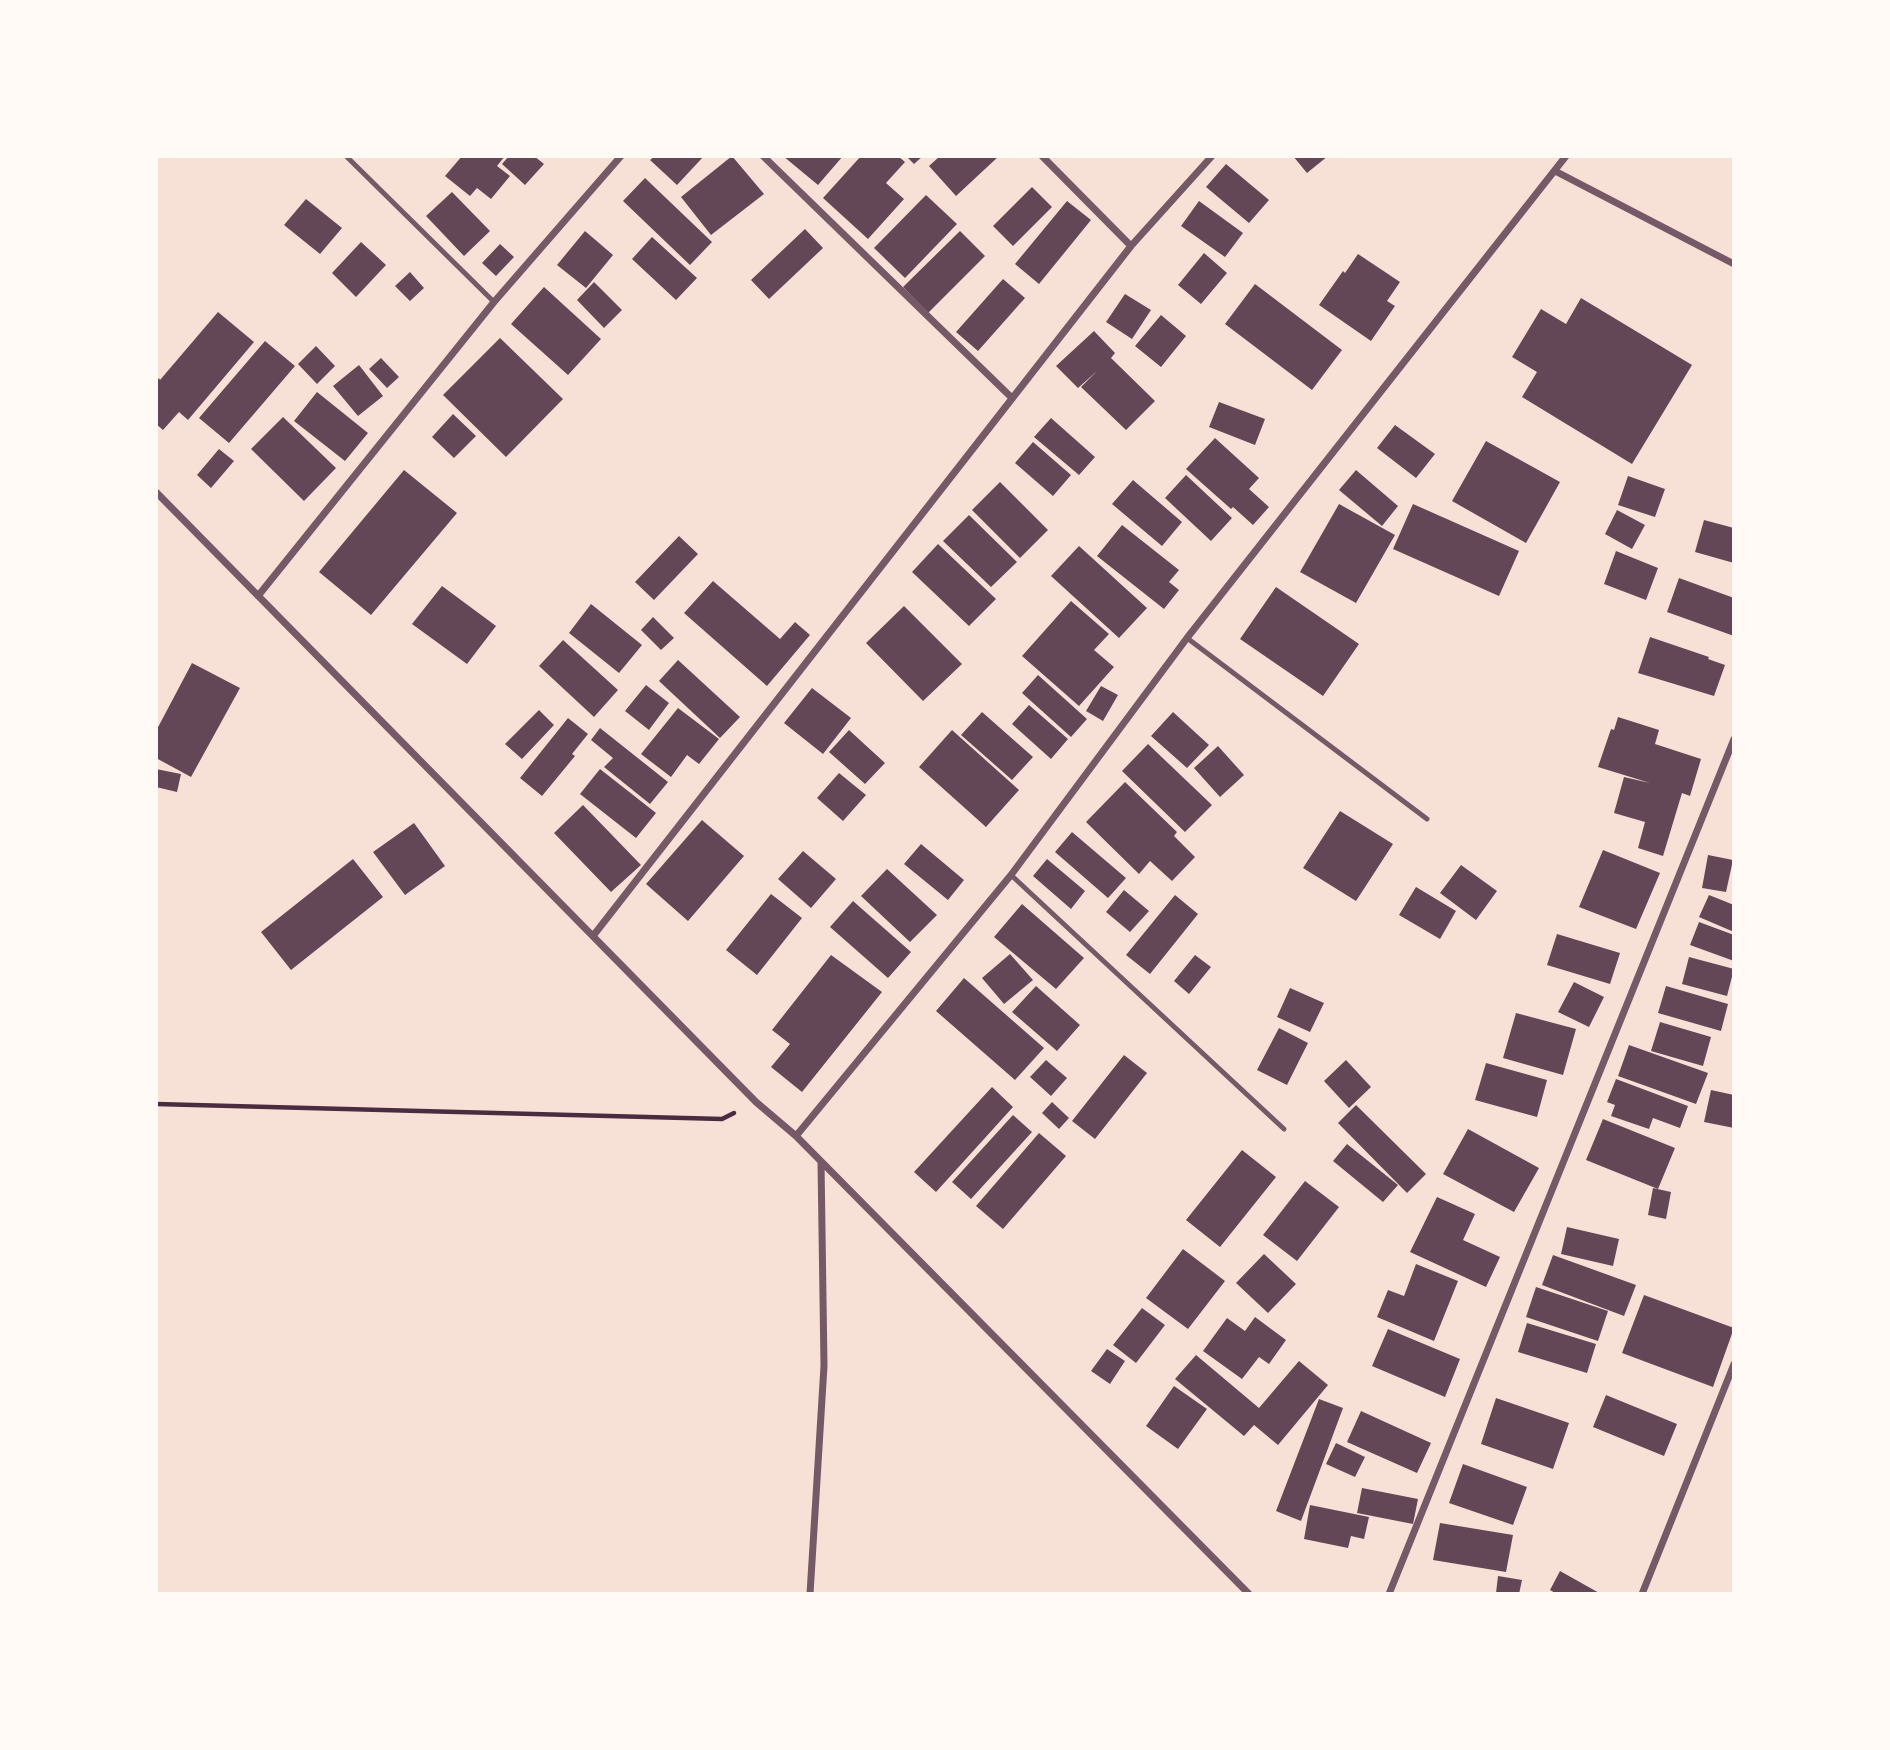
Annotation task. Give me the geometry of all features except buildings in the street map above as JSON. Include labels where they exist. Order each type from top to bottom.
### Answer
[{"type":"street","points":[[258,596],[494,302],[621,156]]},
{"type":"street","points":[[763,156],[1012,398]]},
{"type":"street","points":[[1042,156],[1131,246]]},
{"type":"street","points":[[593,936],[1131,246],[1212,156]]},
{"type":"street","points":[[796,1136],[1011,875],[1187,638],[1566,156]]},
{"type":"street","points":[[1555,171],[1734,264]]},
{"type":"street","points":[[156,492],[756,1102],[796,1136],[1249,1594]]},
{"type":"street","points":[[1389,1594],[1734,738]]},
{"type":"street","points":[[810,1594],[824,1366],[821,1161]]},
{"type":"street","points":[[1642,1594],[1734,1364]]},
{"type":"lane","points":[[347,157],[494,302]]},
{"type":"lane","points":[[1187,638],[1427,819]]},
{"type":"lane","points":[[1011,875],[1284,1129]]},
{"type":"path","points":[[156,1104],[722,1119],[756,1102]]}]
